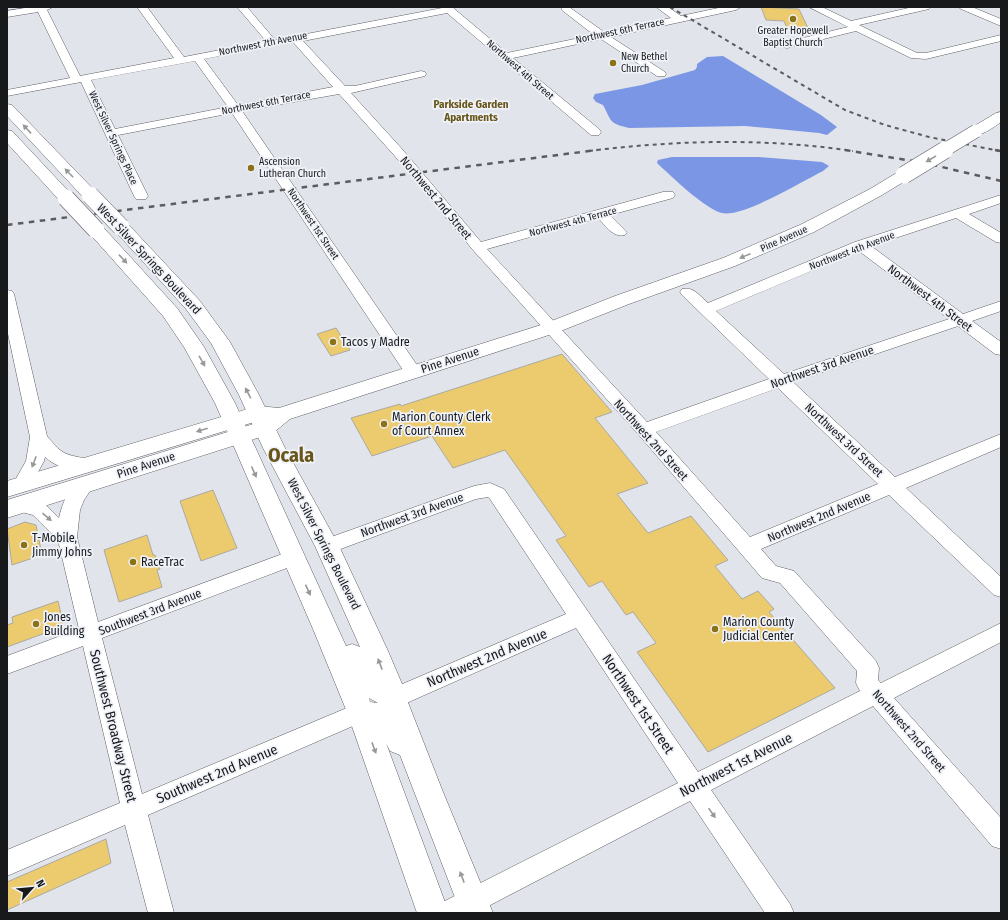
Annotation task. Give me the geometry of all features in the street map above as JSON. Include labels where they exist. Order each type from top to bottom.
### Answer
[{"type":"main road","name":"West Silver Springs Boulevard","points":[[7,108],[178,287],[220,342],[268,419],[370,638],[394,698],[428,792],[474,907]]},
{"type":"main road","name":"Pine Avenue","points":[[14,497],[268,419],[551,328],[622,300],[729,262],[774,244],[911,177],[989,131],[1001,116]]},
{"type":"main road","name":"West Silver Springs Boulevard","points":[[7,134],[155,293],[183,328],[226,403],[247,456],[326,629],[361,712],[433,913]]},
{"type":"main road","name":"Pine Avenue","points":[[551,328],[633,310],[687,292],[741,270],[799,245],[855,216],[911,177]]},
{"type":"main road","points":[[326,629],[347,645],[367,684],[394,698]]},
{"type":"main road","points":[[361,712],[380,716],[392,722],[410,765],[428,792]]},
{"type":"street","points":[[7,14],[43,7]]},
{"type":"street","name":"West Silver Springs Place","points":[[43,7],[81,80],[112,134],[141,196]]},
{"type":"street","points":[[142,7],[182,60]]},
{"type":"street","points":[[242,7],[272,42]]},
{"type":"street","points":[[661,7],[684,18]]},
{"type":"street","points":[[674,7],[684,18]]},
{"type":"street","name":"Northwest 6th Terrace","points":[[505,57],[736,7]]},
{"type":"street","points":[[814,7],[915,56],[926,56],[1001,38]]},
{"type":"street","points":[[787,46],[926,7]]},
{"type":"street","points":[[964,7],[1001,23]]},
{"type":"street","name":"Northwest 7th Avenue","points":[[7,94],[448,8]]},
{"type":"street","name":"Northwest 4th Street","points":[[448,8],[554,99],[595,132]]},
{"type":"street","points":[[566,9],[601,35],[661,74]]},
{"type":"street","name":"Northwest 2nd Street","points":[[295,38],[398,152],[478,248],[644,430],[769,572],[787,577],[848,645],[868,668],[867,683],[1001,837]]},
{"type":"street","name":"Northwest 1st Street","points":[[197,57],[235,109],[413,372]]},
{"type":"street","name":"Northwest 6th Terrace","points":[[112,134],[340,89],[355,89],[421,74]]},
{"type":"street","name":"Northwest 4th Terrace","points":[[478,248],[668,195]]},
{"type":"street","name":"Northwest 4th Avenue","points":[[705,310],[860,246],[1001,199]]},
{"type":"street","points":[[601,214],[620,232]]},
{"type":"street","points":[[959,214],[1001,239]]},
{"type":"street","name":"Northwest 4th Street","points":[[860,246],[1001,350]]},
{"type":"street","name":"Northwest 3rd Street","points":[[687,292],[780,381],[894,486],[1001,589]]},
{"type":"street","points":[[7,294],[39,437],[36,461],[14,497],[40,511],[67,537]]},
{"type":"street","name":"Northwest 3rd Avenue","points":[[644,430],[780,381],[1001,306]]},
{"type":"street","points":[[39,437],[52,454],[84,475]]},
{"type":"street","name":"Northwest 2nd Avenue","points":[[747,547],[1001,440]]},
{"type":"street","name":"Southwest Broadway Street","points":[[84,475],[73,501],[69,516],[67,537],[134,810],[161,913]]},
{"type":"street","name":"Northwest 3rd Avenue","points":[[327,546],[474,493],[490,490],[497,494]]},
{"type":"street","name":"Northwest 1st Street","points":[[497,494],[693,786],[781,913]]},
{"type":"street","name":"Southwest 3rd Avenue","points":[[7,665],[91,635],[293,558]]},
{"type":"street","name":"Northwest 2nd Avenue","points":[[394,698],[580,618]]},
{"type":"street","name":"Northwest 1st Avenue","points":[[448,913],[474,907],[693,786],[863,700],[878,695],[1001,632]]},
{"type":"street","name":"Southwest 2nd Avenue","points":[[7,863],[361,712]]},
{"type":"water","points":[[723,56],[821,115],[837,127],[827,135],[745,126],[629,128],[614,123],[603,105],[596,102],[593,98],[595,94],[642,85],[695,70],[697,64],[707,57]]},
{"type":"water","points":[[672,157],[759,157],[822,162],[829,166],[823,171],[788,190],[757,205],[731,213],[722,213],[698,199],[657,163],[658,160]]},
{"type":"building","name":"Greater Hopewell Baptist Church","points":[[761,7],[799,9],[808,28],[787,28],[784,21],[766,20]]},
{"type":"building","name":"Tacos y Madre","points":[[336,328],[350,350],[331,356],[317,334]]},
{"type":"building","points":[[562,354],[612,412],[595,418],[648,483],[617,494],[648,533],[691,516],[728,560],[715,566],[742,599],[758,591],[774,609],[769,612],[835,688],[708,752],[637,652],[656,643],[633,612],[626,615],[602,581],[589,587],[556,540],[566,536],[505,450],[453,468],[432,436],[372,456],[351,418],[400,404],[401,406]]},
{"type":"building","name":"RaceTrac","points":[[213,490],[237,548],[201,561],[180,501]]},
{"type":"building","name":"T-Mobile, Jimmy Johns","points":[[25,522],[36,525],[42,555],[12,565],[7,529]]},
{"type":"building","name":"RaceTrac","points":[[147,535],[153,555],[155,555],[160,569],[157,570],[162,587],[119,602],[104,550]]},
{"type":"building","name":"Jones Building","points":[[58,601],[63,622],[59,628],[7,647],[7,625],[13,623],[12,617]]},
{"type":"building","points":[[106,839],[111,863],[7,910],[7,882]]},
{"type":"railway","points":[[670,7],[845,110],[885,125],[929,137],[1000,151]]},
{"type":"railway","points":[[592,151],[622,147],[721,142],[787,144],[846,150]]},
{"type":"railway","points":[[592,151],[597,150]]},
{"type":"railway","points":[[846,150],[853,151]]},
{"type":"railway","points":[[846,150],[925,163],[1001,181]]},
{"type":"railway","points":[[995,150],[1001,151]]},
{"type":"railway","points":[[7,225],[592,151]]},
{"type":"place","name":"Greater Hopewell Baptist Church","points":[[793,19]]},
{"type":"place","name":"New Bethel Church","points":[[613,63]]},
{"type":"place","name":"Ascension Lutheran Church","points":[[251,168]]},
{"type":"place","name":"Tacos y Madre","points":[[333,342]]},
{"type":"place","name":"Marion County Clerk of Court Annex","points":[[384,424]]},
{"type":"place","name":"T-Mobile, Jimmy Johns","points":[[24,545]]},
{"type":"place","name":"RaceTrac","points":[[133,562]]},
{"type":"place","name":"Jones Building","points":[[36,624]]},
{"type":"place","name":"Marion County Judicial Center","points":[[715,629]]},
{"type":"district","name":"Parkside Garden Apartments","points":[[471,110]]},
{"type":"district","name":"Ocala","points":[[291,455]]}]
